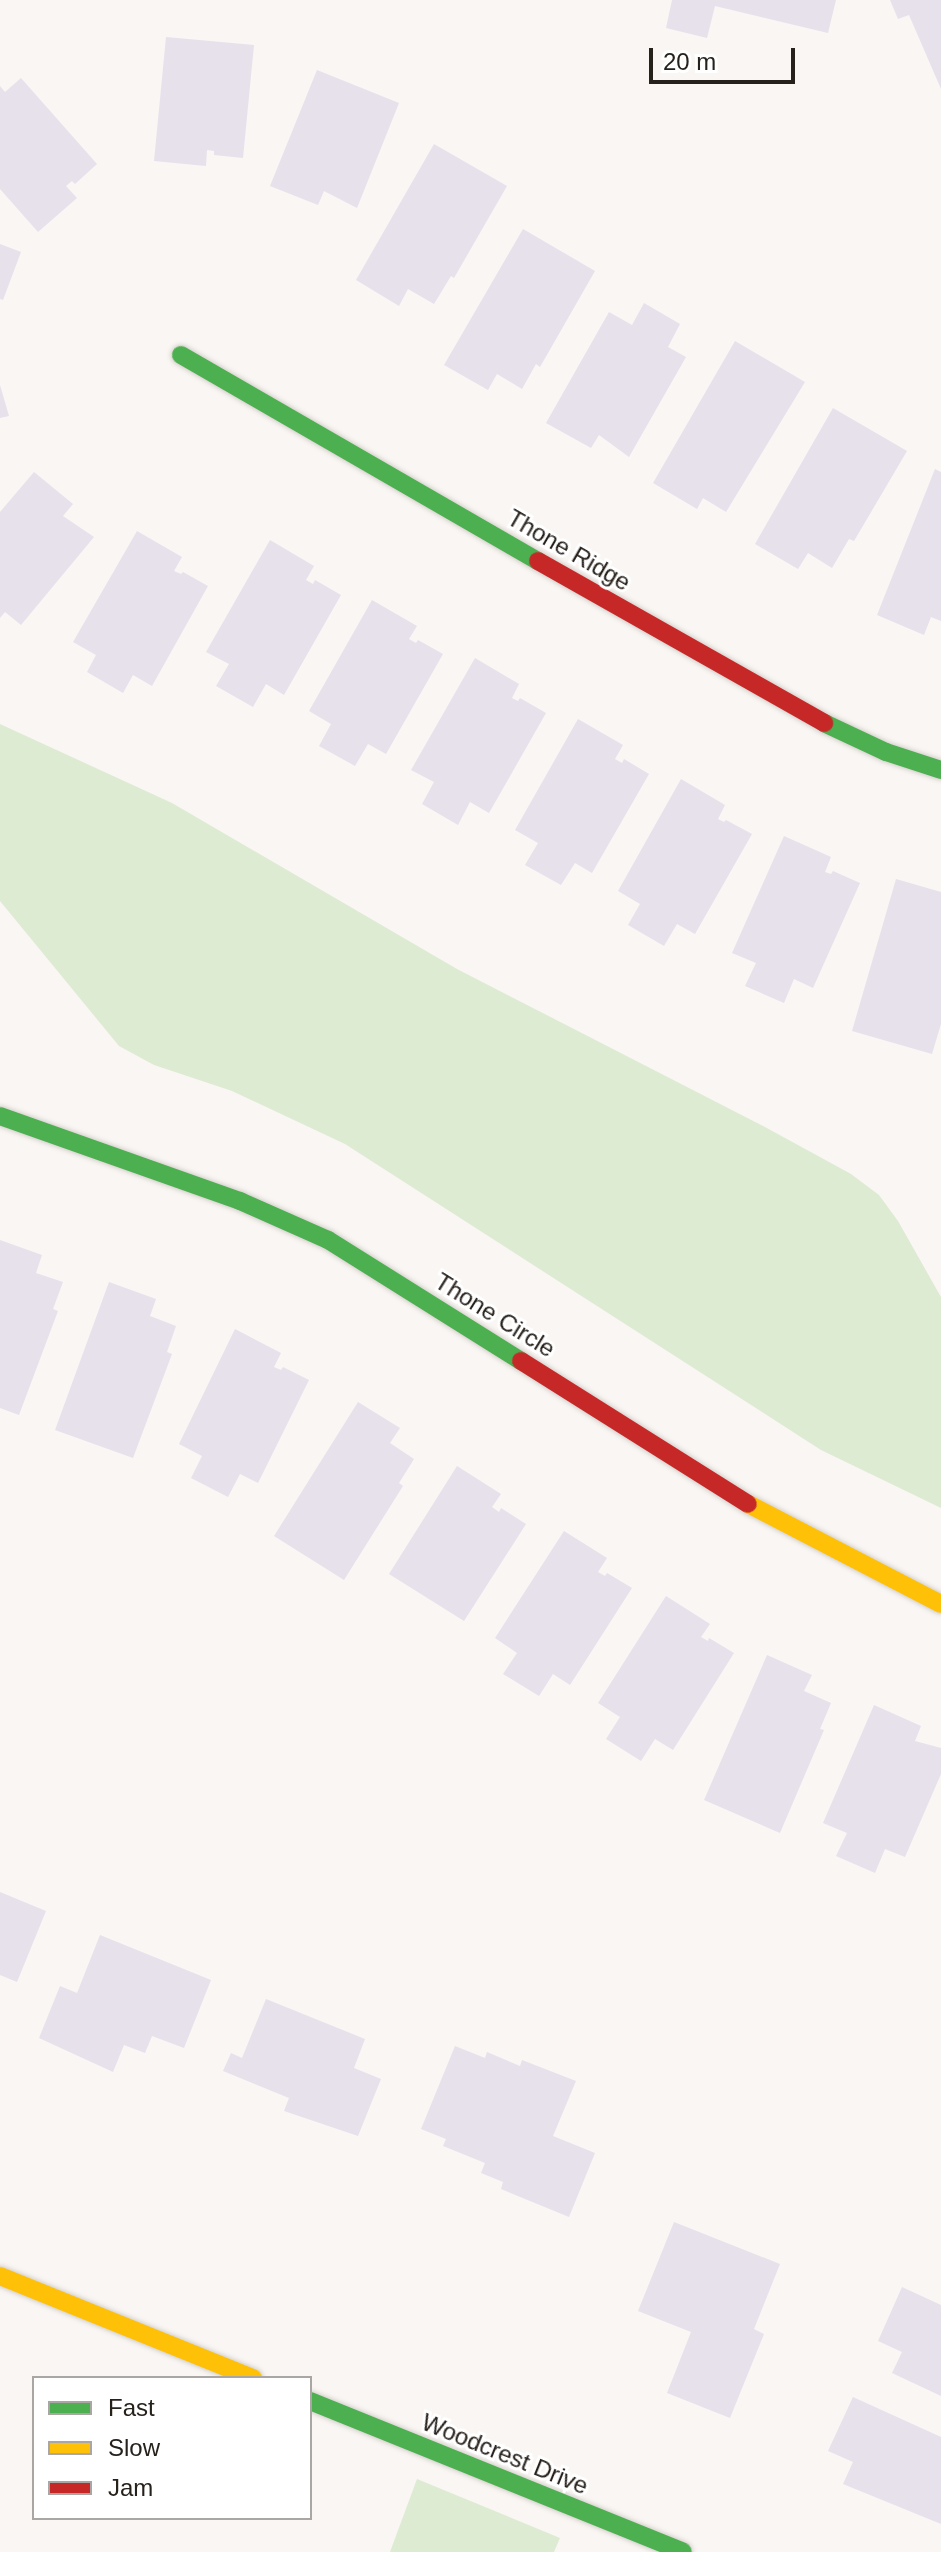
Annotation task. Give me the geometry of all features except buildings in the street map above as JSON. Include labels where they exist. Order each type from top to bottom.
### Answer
[{"type":"street","name":"Thone Ridge","points":[[181,355],[797,711],[886,752],[941,770]]},
{"type":"street","name":"Thone Circle","points":[[0,1116],[240,1201],[328,1240],[752,1507],[941,1604]]},
{"type":"street","points":[[0,2276],[248,2376]]},
{"type":"street","name":"Woodcrest Drive","points":[[312,2402],[683,2552]]},
{"type":"green space","points":[[0,724],[172,803],[457,969],[765,1127],[851,1174],[879,1195],[898,1221],[941,1297],[941,1508],[821,1450],[345,1144],[232,1091],[154,1065],[119,1046],[0,901]]},
{"type":"green space","points":[[417,2479],[560,2538],[554,2552],[390,2552]]},
{"type":"traffic: fast","points":[[181,355],[538,561]]},
{"type":"traffic: fast","points":[[824,723],[886,752],[941,770]]},
{"type":"traffic: fast","points":[[0,1116],[240,1201],[328,1240],[521,1361]]},
{"type":"traffic: fast","points":[[312,2402],[683,2552]]},
{"type":"traffic: slow","points":[[748,1504],[941,1604]]},
{"type":"traffic: slow","points":[[0,2276],[248,2376]]},
{"type":"traffic: jam","points":[[538,561],[824,723]]},
{"type":"traffic: jam","points":[[521,1361],[748,1504]]}]
